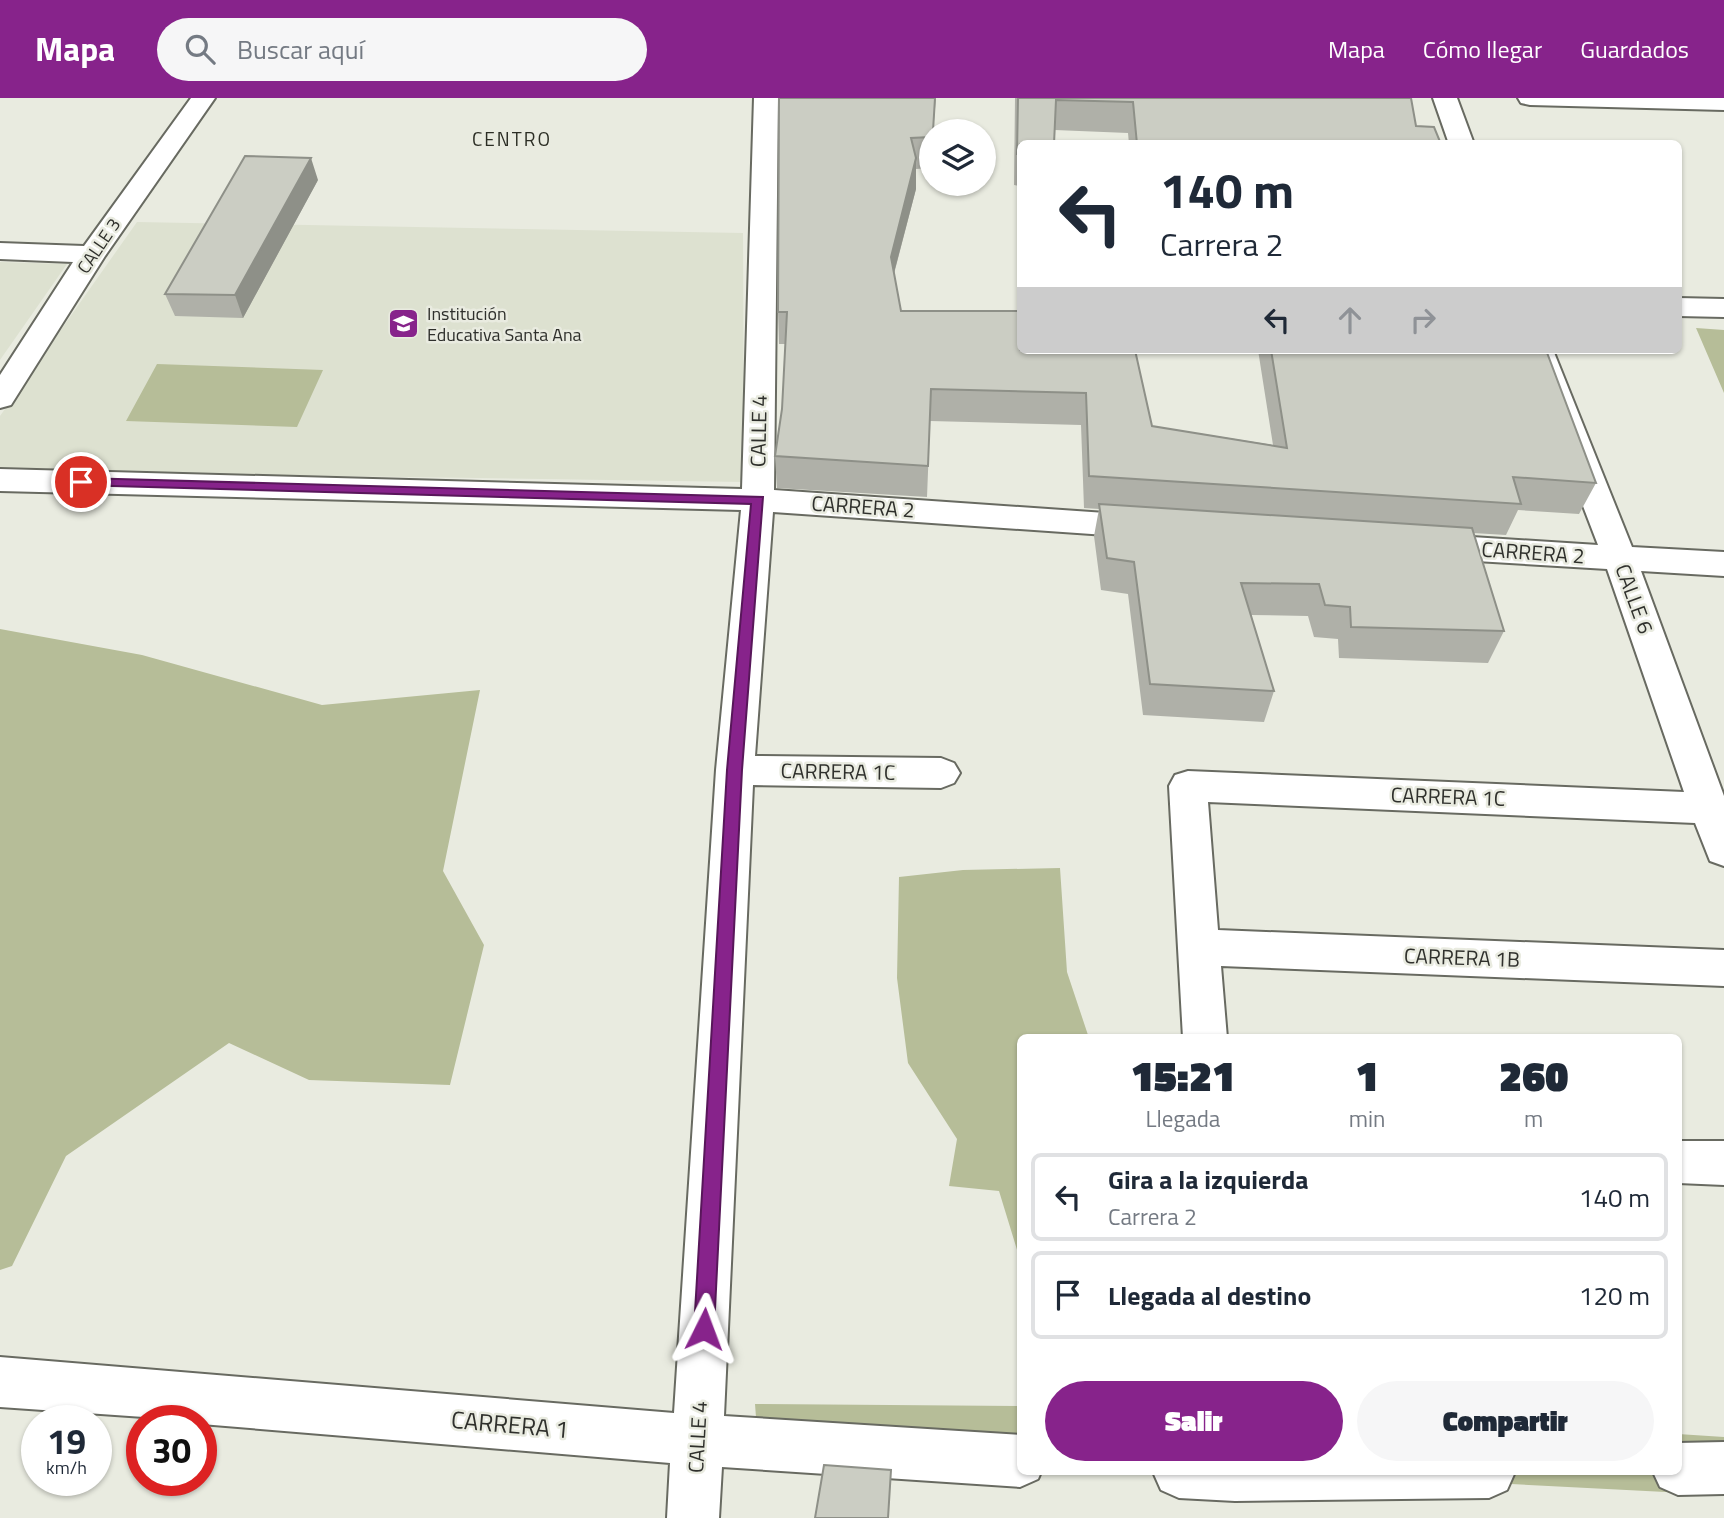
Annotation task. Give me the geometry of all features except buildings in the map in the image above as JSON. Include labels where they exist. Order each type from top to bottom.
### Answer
[{"type":"street","name":"CALLE 3","points":[[0,398],[92,255],[203,98]]},
{"type":"street","name":"CALLE 4","points":[[693,1518],[735,770],[758,500],[766,98]]},
{"type":"street","points":[[1445,98],[1461,140]]},
{"type":"street","points":[[1530,98],[1724,103]]},
{"type":"street","points":[[0,251],[92,255]]},
{"type":"street","points":[[1682,307],[1724,308]]},
{"type":"street","name":"CALLE 6","points":[[1540,354],[1620,559],[1724,850]]},
{"type":"street","name":"CARRERA 2","points":[[0,480],[758,500],[1175,528]]},
{"type":"street","name":"CARRERA 2","points":[[1397,544],[1724,564]]},
{"type":"street","name":"CARRERA 1C","points":[[735,770],[941,773]]},
{"type":"street","name":"CARRERA 1C","points":[[1199,947],[1188,786],[1708,808]]},
{"type":"street","points":[[1199,947],[1205,1034]]},
{"type":"street","name":"CARRERA 1B","points":[[1199,947],[1724,968]]},
{"type":"street","points":[[1682,1162],[1724,1163]]},
{"type":"street","name":"CARRERA 1","points":[[0,1382],[697,1440],[1017,1461]]},
{"type":"street","points":[[1682,1469],[1724,1468]]},
{"type":"shaded area","name":"Institución Educativa Santa Ana","points":[[137,222],[743,233],[744,482],[0,471],[0,416]]},
{"type":"shaded area","points":[[0,262],[67,264],[0,360]]},
{"type":"green space","points":[[1696,328],[1724,330],[1724,393]]},
{"type":"green space","points":[[157,364],[323,370],[297,427],[126,421]]},
{"type":"green space","points":[[0,629],[142,655],[322,705],[480,690],[443,871],[484,945],[450,1085],[309,1080],[229,1043],[66,1156],[12,1266],[0,1270]]},
{"type":"green space","points":[[1060,868],[1067,972],[1088,1034],[1017,1034],[1017,1250],[999,1191],[949,1186],[957,1139],[908,1063],[897,978],[899,877],[963,870]]},
{"type":"green space","points":[[755,1404],[1017,1406],[1017,1458],[758,1444]]},
{"type":"green space","points":[[1682,1434],[1724,1437],[1724,1495],[1336,1475],[1682,1475]]},
{"type":"place","name":"Institución Educativa Santa Ana","points":[[404,324]]},
{"type":"district","name":"CENTRO","points":[[512,139]]},
{"type":"route","points":[[81,482],[758,500],[735,770],[704,1329]]}]
